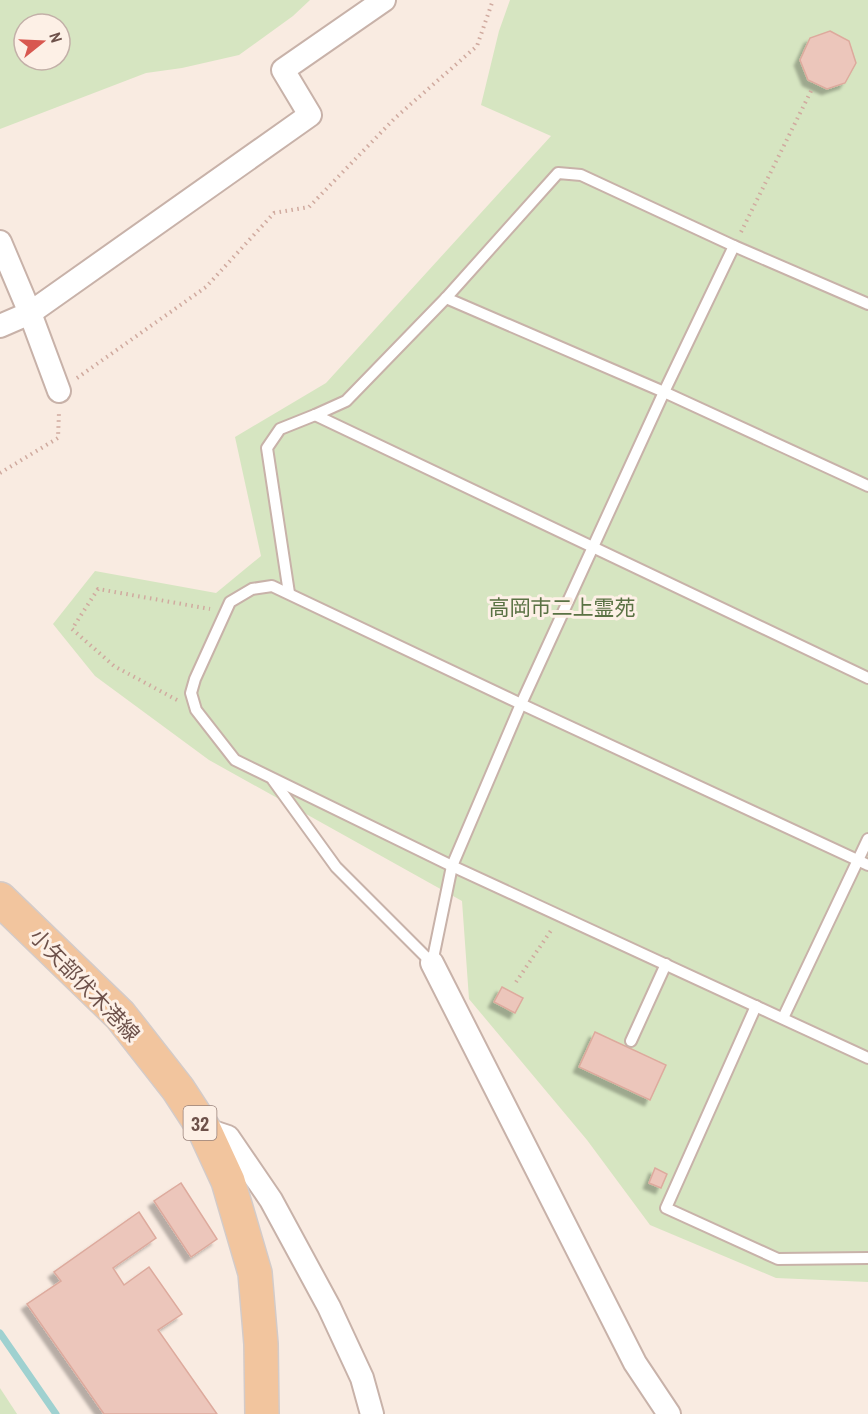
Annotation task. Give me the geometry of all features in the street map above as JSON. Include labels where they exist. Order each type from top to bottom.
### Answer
[{"type":"main road","name":"小矢部伏木港線","points":[[0,899],[120,1015],[178,1089],[204,1129],[228,1181],[255,1273],[261,1344],[262,1414]]},
{"type":"street","points":[[0,326],[30,314],[310,115],[283,70],[384,0]]},
{"type":"street","points":[[0,242],[59,391]]},
{"type":"street","points":[[432,963],[635,1363],[669,1414]]},
{"type":"street","points":[[204,1129],[228,1137],[271,1200],[329,1307],[362,1378],[372,1414]]},
{"type":"lane","points":[[289,593],[267,448],[280,429],[346,401],[446,297],[558,173],[581,175],[734,246],[868,304]]},
{"type":"lane","points":[[432,963],[452,866],[521,704],[664,392],[734,246]]},
{"type":"lane","points":[[446,297],[664,392],[868,486]]},
{"type":"lane","points":[[315,415],[868,678]]},
{"type":"lane","points":[[863,863],[272,586],[252,588],[230,602],[195,679],[191,693],[196,710],[235,760],[452,866],[868,1058]]},
{"type":"lane","points":[[272,778],[336,867],[432,963]]},
{"type":"lane","points":[[783,1018],[863,863],[868,839]]},
{"type":"lane","points":[[631,1041],[666,964]]},
{"type":"lane","points":[[756,1006],[666,1208],[778,1259],[868,1258]]},
{"type":"path","points":[[0,472],[58,438],[59,391],[206,287],[274,213],[309,207],[395,118],[477,46],[493,0]]},
{"type":"path","points":[[734,246],[812,89]]},
{"type":"path","points":[[196,710],[114,666],[72,629],[98,589],[226,612]]},
{"type":"path","points":[[516,982],[561,916]]},
{"type":"green space","points":[[0,0],[310,0],[293,16],[239,55],[182,68],[146,73],[0,129]]},
{"type":"green space","name":"高岡市二上霊苑","points":[[510,0],[868,0],[868,1282],[776,1278],[650,1225],[587,1140],[469,999],[462,901],[209,760],[95,676],[53,624],[95,571],[216,593],[261,556],[235,437],[326,383],[551,136],[481,105],[499,31]]},
{"type":"green space","points":[[0,1388],[17,1414],[0,1414]]},
{"type":"building","points":[[830,31],[849,41],[856,63],[845,83],[827,89],[808,80],[800,60],[810,38]]},
{"type":"building","points":[[502,987],[523,998],[515,1013],[494,1002]]},
{"type":"building","points":[[595,1032],[666,1065],[650,1100],[579,1067]]},
{"type":"building","points":[[655,1168],[667,1174],[661,1188],[649,1183]]},
{"type":"building","points":[[181,1183],[217,1239],[191,1257],[154,1201]]},
{"type":"building","points":[[139,1212],[156,1238],[113,1268],[124,1285],[149,1267],[182,1314],[158,1330],[217,1414],[104,1414],[27,1304],[61,1281],[54,1272]]},
{"type":"waterway","points":[[0,1333],[56,1414]]}]
